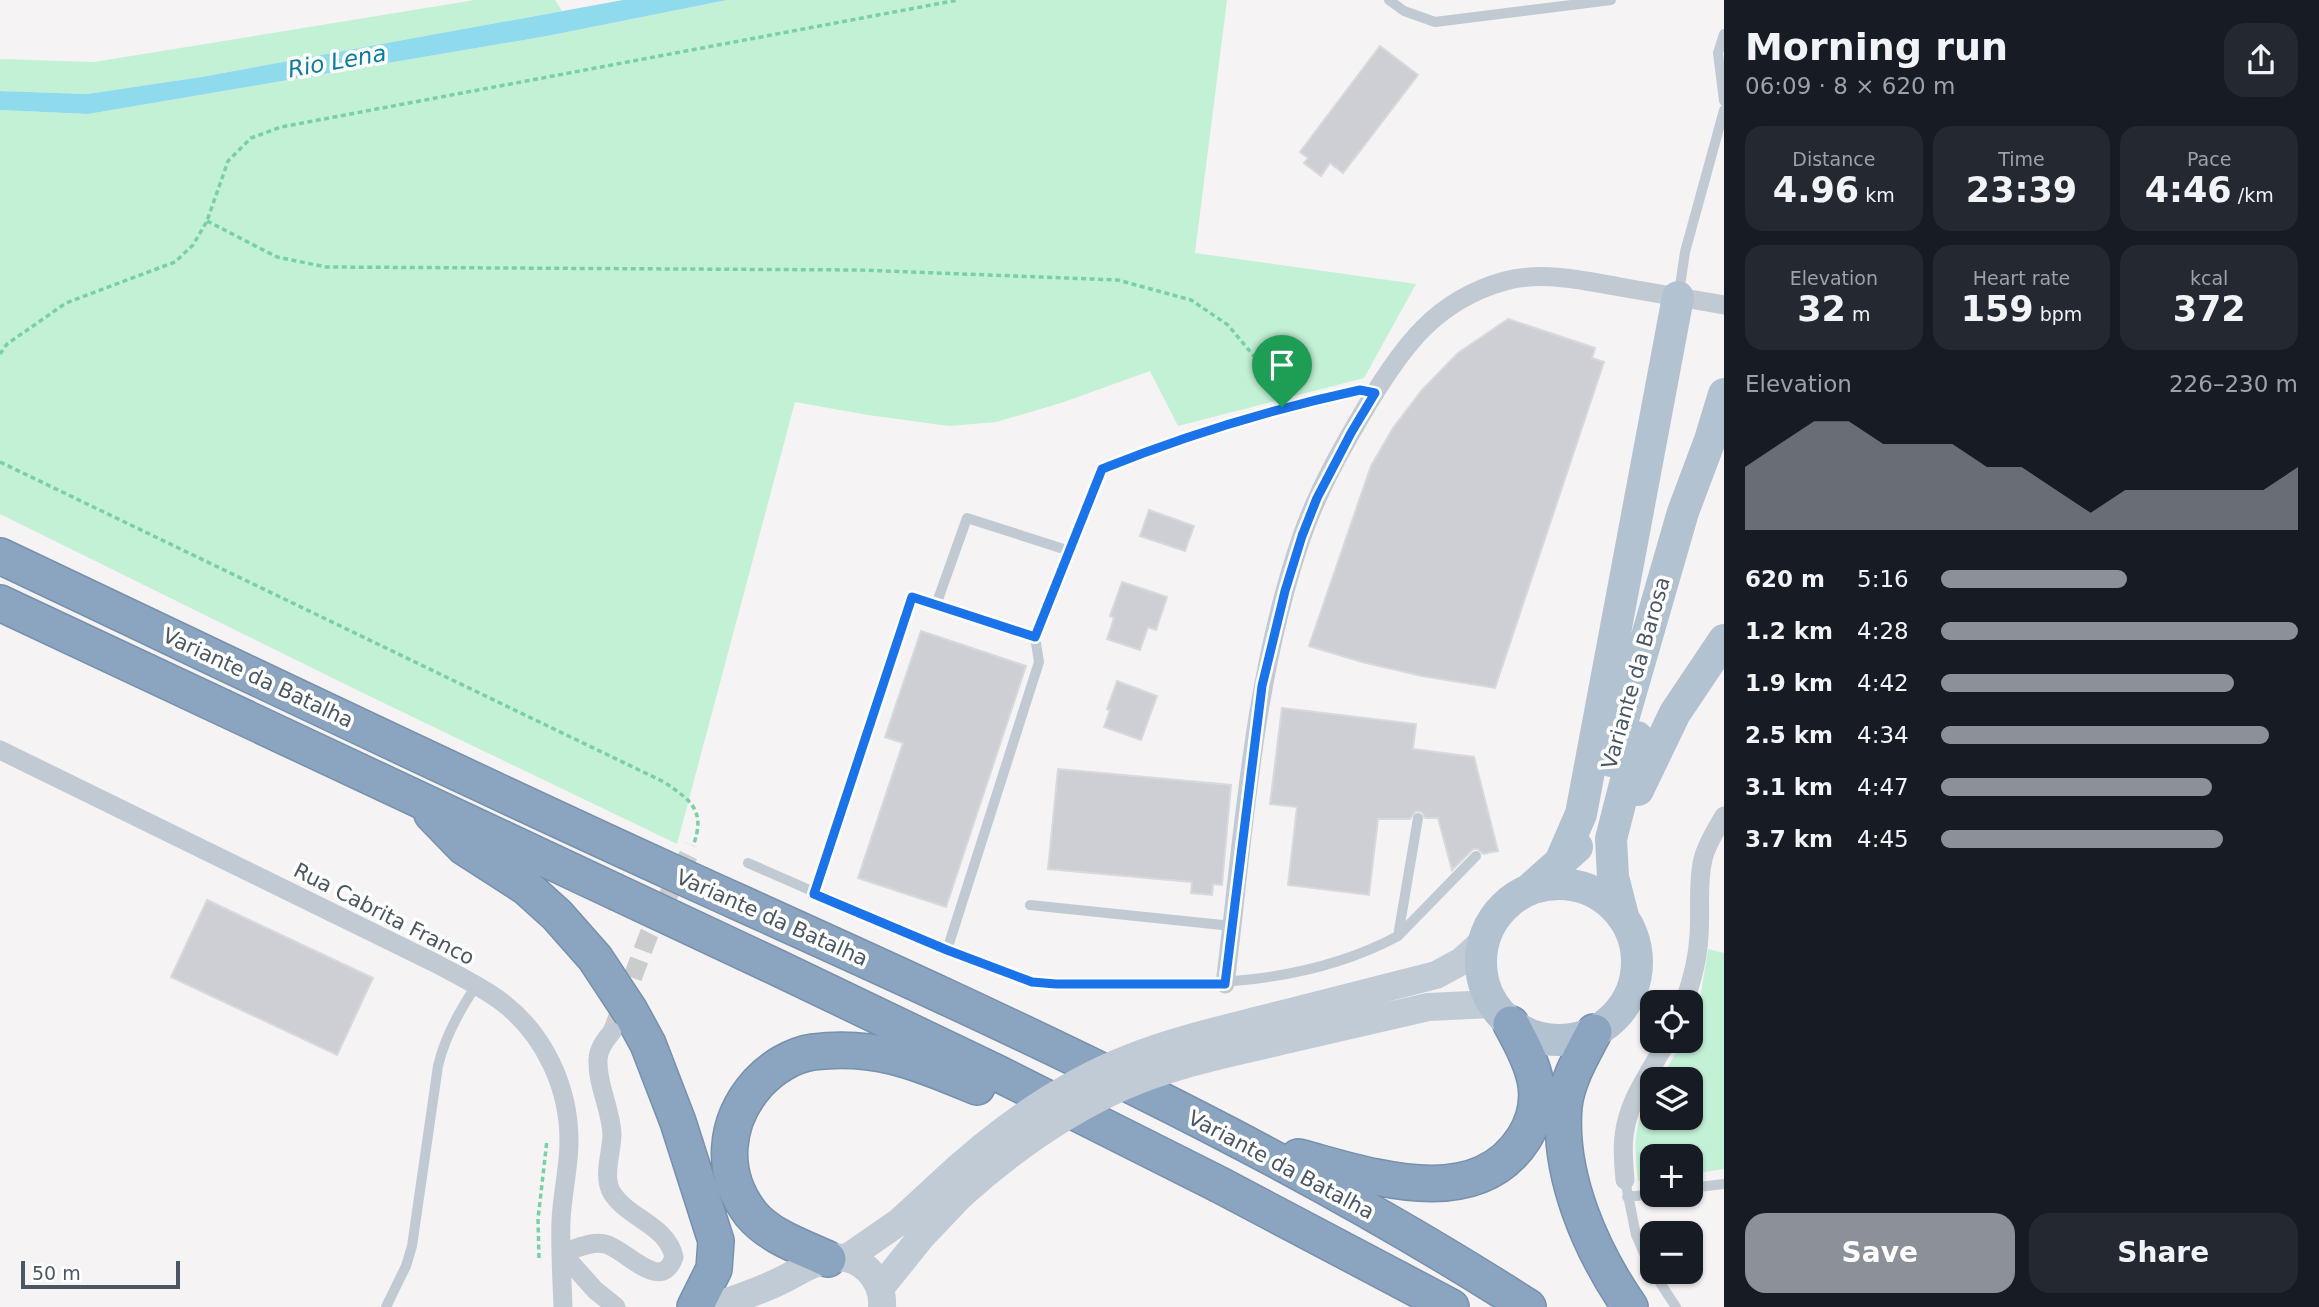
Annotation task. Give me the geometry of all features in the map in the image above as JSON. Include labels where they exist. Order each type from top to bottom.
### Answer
[{"type":"highway","name":"Variante da Batalha","points":[[0,556],[646,860],[994,1020],[1247,1143],[1460,1263],[1528,1307]]},
{"type":"highway","name":"Variante da Batalha","points":[[0,603],[778,968],[1231,1191],[1451,1307]]},
{"type":"highway","points":[[418,799],[464,847],[526,887],[557,915],[595,958],[631,1011],[648,1044],[678,1122],[716,1241],[714,1269],[695,1307]]},
{"type":"highway","points":[[1247,1143],[1359,1174],[1413,1183],[1434,1184],[1475,1178],[1493,1169],[1511,1155],[1532,1124],[1537,1105],[1537,1082],[1531,1060],[1502,1014]]},
{"type":"highway","points":[[1594,1032],[1570,1083],[1564,1105],[1565,1149],[1582,1215],[1600,1256],[1630,1307]]},
{"type":"highway","points":[[838,1259],[761,1224],[746,1205],[731,1174],[729,1162],[732,1127],[746,1097],[765,1076],[782,1063],[810,1052],[877,1052],[917,1063],[998,1096],[1037,1094]]},
{"type":"main road","points":[[1561,860],[1581,814],[1678,298]]},
{"type":"main road","name":"Variante da Barosa","points":[[1532,887],[1580,844],[1595,817],[1683,512],[1724,394]]},
{"type":"main road","name":"Variante da Barosa","points":[[1623,915],[1613,877],[1611,839],[1615,814],[1698,514],[1710,440]]},
{"type":"main road","points":[[1612,856],[1647,770],[1675,713],[1724,640]]},
{"type":"main road","points":[[1552,883],[1573,884],[1592,890],[1609,900],[1623,915],[1635,940],[1638,967],[1631,993],[1616,1016],[1594,1032],[1573,1039],[1551,1040],[1530,1035],[1502,1014],[1483,985],[1480,964],[1483,942],[1493,919],[1510,900],[1532,887],[1552,883]]},
{"type":"main road","points":[[1284,1027],[1436,975],[1462,961],[1483,942]]},
{"type":"main road","points":[[881,1297],[929,1228],[948,1192],[1000,1131],[1087,1076],[1177,1041],[1428,1007],[1502,1014]]},
{"type":"main road","points":[[713,1307],[838,1259],[948,1192]]},
{"type":"main road","points":[[838,1259],[869,1271],[881,1297]]},
{"type":"street","points":[[1225,984],[1262,686],[1285,591],[1317,498],[1375,393],[1419,330],[1442,311],[1480,289],[1531,276],[1567,278],[1724,305]]},
{"type":"street","name":"Rua Cabrita Franco","points":[[0,750],[437,964],[501,1001],[534,1034],[558,1079],[565,1099],[569,1143],[561,1220],[562,1307]]},
{"type":"street","points":[[1689,990],[1699,936],[1703,860],[1711,838],[1724,816]]},
{"type":"street","points":[[612,1032],[602,1046],[598,1058],[612,1135],[608,1174],[610,1189],[631,1214],[665,1237],[674,1257],[667,1268],[658,1272],[641,1266],[621,1251],[605,1244],[596,1243],[562,1253],[595,1290],[616,1307]]},
{"type":"street","points":[[1626,1189],[1624,1138],[1627,1116],[1660,1053]]},
{"type":"lane","points":[[1389,0],[1404,12],[1435,22],[1611,0]]},
{"type":"lane","points":[[1724,34],[1718,53],[1724,101]]},
{"type":"lane","points":[[1678,298],[1685,252],[1724,110]]},
{"type":"lane","points":[[947,950],[1039,662],[1035,637],[1102,469],[1144,452],[1282,407],[1360,390],[1375,393]]},
{"type":"lane","points":[[936,605],[967,518],[1069,551]]},
{"type":"lane","points":[[814,894],[912,597],[1035,637]]},
{"type":"lane","points":[[1398,936],[1418,818]]},
{"type":"lane","points":[[748,863],[947,950],[1032,982],[1225,984],[1342,962],[1398,936],[1476,856]]},
{"type":"lane","points":[[1030,905],[1232,926]]},
{"type":"lane","points":[[386,1307],[402,1275],[412,1246],[443,1045],[464,1003],[476,986]]},
{"type":"lane","points":[[1703,1186],[1724,1184]]},
{"type":"lane","points":[[1640,1192],[1626,1189],[1640,1245]]},
{"type":"lane","points":[[1660,1284],[1675,1307]]},
{"type":"path","points":[[0,355],[7,344],[66,303],[174,262],[193,245],[206,221],[228,161],[251,138],[281,127],[958,0]]},
{"type":"path","points":[[206,221],[277,257],[326,267],[860,270],[1118,280],[1191,300],[1228,325],[1258,361],[1282,407]]},
{"type":"path","points":[[0,462],[664,782],[696,809],[699,829],[693,846]]},
{"type":"path","points":[[540,1261],[538,1219],[547,1137]]},
{"type":"green space","points":[[475,0],[555,0],[562,11],[201,77],[87,94],[0,91],[0,59],[94,62]]},
{"type":"green space","points":[[727,0],[1227,0],[1195,253],[1416,284],[1364,378],[1178,426],[1150,371],[1061,403],[996,422],[949,426],[795,402],[677,844],[0,514],[0,110],[88,114],[547,36]]},
{"type":"green space","points":[[1708,949],[1724,953],[1724,1169],[1703,1172],[1703,1144],[1640,1144],[1638,1181],[1636,1135],[1640,1119],[1640,1130],[1703,1130],[1703,1067],[1668,1067],[1676,1053],[1703,1053],[1701,990]]},
{"type":"water","name":"Rio Lena","points":[[623,0],[727,0],[547,36],[88,114],[0,110],[0,91],[87,94],[201,77]]},
{"type":"building","points":[[1380,46],[1418,75],[1343,173],[1330,163],[1321,176],[1304,163],[1308,158],[1300,152]]},
{"type":"building","points":[[1508,319],[1595,348],[1592,358],[1604,362],[1495,688],[1422,676],[1309,646],[1371,466],[1393,428],[1422,390],[1458,353]]},
{"type":"building","points":[[1149,510],[1194,526],[1185,551],[1140,536]]},
{"type":"building","points":[[1122,582],[1167,597],[1156,630],[1148,627],[1140,650],[1107,639],[1114,618],[1110,616]]},
{"type":"building","points":[[921,631],[1026,666],[946,907],[858,878],[903,743],[885,737]]},
{"type":"building","points":[[1117,681],[1157,696],[1141,740],[1104,727]]},
{"type":"building","points":[[1282,708],[1416,724],[1413,749],[1474,757],[1498,851],[1483,854],[1478,849],[1473,849],[1452,870],[1438,818],[1425,818],[1422,812],[1416,811],[1410,819],[1378,819],[1369,895],[1288,885],[1297,807],[1270,804]]},
{"type":"building","points":[[1058,769],[1231,785],[1222,885],[1213,884],[1212,895],[1191,893],[1192,882],[1048,869]]},
{"type":"building","points":[[207,900],[373,978],[337,1055],[171,977]]},
{"type":"tunnel","points":[[612,1032],[649,934],[693,846]]},
{"type":"route","points":[[1360,390],[1375,393],[1317,498],[1285,591],[1262,686],[1225,984],[1032,982],[947,950],[814,894],[912,597],[1035,637],[1102,469],[1144,452],[1282,407],[1360,390]]}]
